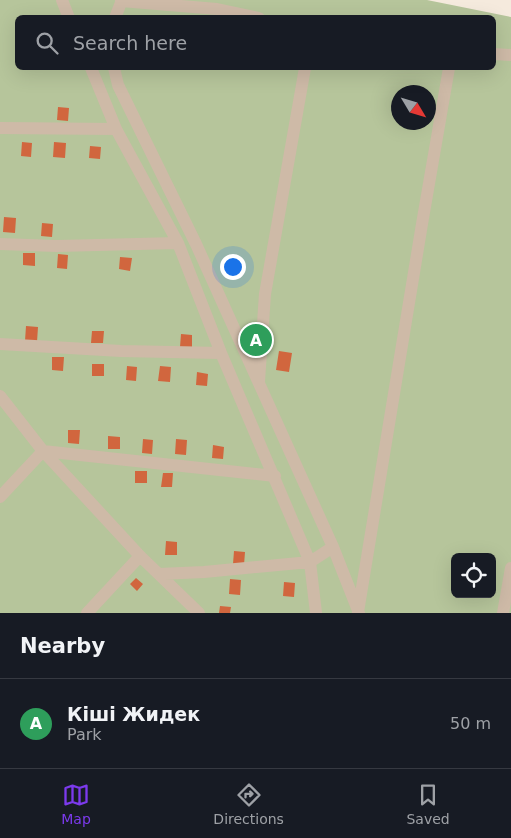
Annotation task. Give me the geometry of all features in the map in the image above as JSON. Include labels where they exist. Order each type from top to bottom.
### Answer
[{"type":"street","points":[[62,0],[68,15]]},
{"type":"street","points":[[116,15],[122,0],[217,9],[245,15]]},
{"type":"street","points":[[496,54],[511,55]]},
{"type":"street","points":[[92,70],[116,129],[178,243],[221,353],[275,476],[310,562],[316,613]]},
{"type":"street","points":[[114,70],[118,85],[192,236],[333,547],[358,613]]},
{"type":"street","points":[[259,384],[265,294],[305,70]]},
{"type":"street","points":[[358,613],[449,70]]},
{"type":"street","points":[[0,128],[116,129]]},
{"type":"street","points":[[0,244],[57,246],[178,243]]},
{"type":"street","points":[[0,344],[120,351],[221,353]]},
{"type":"street","points":[[0,396],[43,451],[140,556],[199,613]]},
{"type":"street","points":[[43,451],[275,476]]},
{"type":"street","points":[[0,497],[43,451]]},
{"type":"street","points":[[159,574],[204,572],[310,562],[333,547]]},
{"type":"street","points":[[87,613],[140,556]]},
{"type":"street","points":[[503,613],[511,568]]},
{"type":"green space","points":[[0,0],[427,0],[511,17],[511,613],[0,613]]},
{"type":"building","points":[[58,107],[69,108],[68,121],[57,120]]},
{"type":"building","points":[[22,142],[32,143],[31,157],[21,156]]},
{"type":"building","points":[[54,142],[66,143],[65,158],[53,157]]},
{"type":"building","points":[[90,146],[101,147],[100,159],[89,158]]},
{"type":"building","points":[[4,217],[16,218],[15,233],[3,232]]},
{"type":"building","points":[[42,223],[53,224],[52,237],[41,236]]},
{"type":"building","points":[[23,253],[35,253],[35,266],[23,265]]},
{"type":"building","points":[[58,254],[68,255],[67,269],[57,268]]},
{"type":"building","points":[[120,257],[132,258],[130,271],[119,269]]},
{"type":"building","points":[[26,326],[38,327],[37,342],[25,341]]},
{"type":"building","points":[[92,331],[104,331],[103,343],[91,343]]},
{"type":"building","points":[[181,334],[192,335],[192,348],[180,347]]},
{"type":"building","points":[[279,351],[292,353],[289,372],[276,370]]},
{"type":"building","points":[[52,357],[64,357],[63,371],[52,370]]},
{"type":"building","points":[[92,364],[104,364],[104,376],[92,376]]},
{"type":"building","points":[[127,366],[137,367],[136,381],[126,380]]},
{"type":"building","points":[[160,366],[171,367],[170,382],[158,381]]},
{"type":"building","points":[[197,372],[208,374],[207,386],[196,385]]},
{"type":"building","points":[[68,430],[80,430],[79,444],[68,443]]},
{"type":"building","points":[[108,436],[120,437],[120,449],[108,449]]},
{"type":"building","points":[[143,439],[153,440],[152,454],[142,453]]},
{"type":"building","points":[[176,439],[187,440],[186,455],[175,454]]},
{"type":"building","points":[[213,445],[224,447],[223,459],[212,458]]},
{"type":"building","points":[[135,471],[147,471],[147,483],[135,483]]},
{"type":"building","points":[[163,473],[173,473],[172,487],[161,487]]},
{"type":"building","points":[[166,541],[177,542],[177,555],[165,555]]},
{"type":"building","points":[[234,551],[245,552],[244,565],[233,564]]},
{"type":"building","points":[[136,578],[143,584],[137,591],[130,584]]},
{"type":"building","points":[[230,579],[241,580],[240,595],[229,594]]},
{"type":"building","points":[[284,582],[295,583],[294,597],[283,596]]},
{"type":"building","points":[[220,606],[231,607],[230,613],[219,613]]},
{"type":"place","name":"Кіші Жидек","points":[[256,340]]}]
